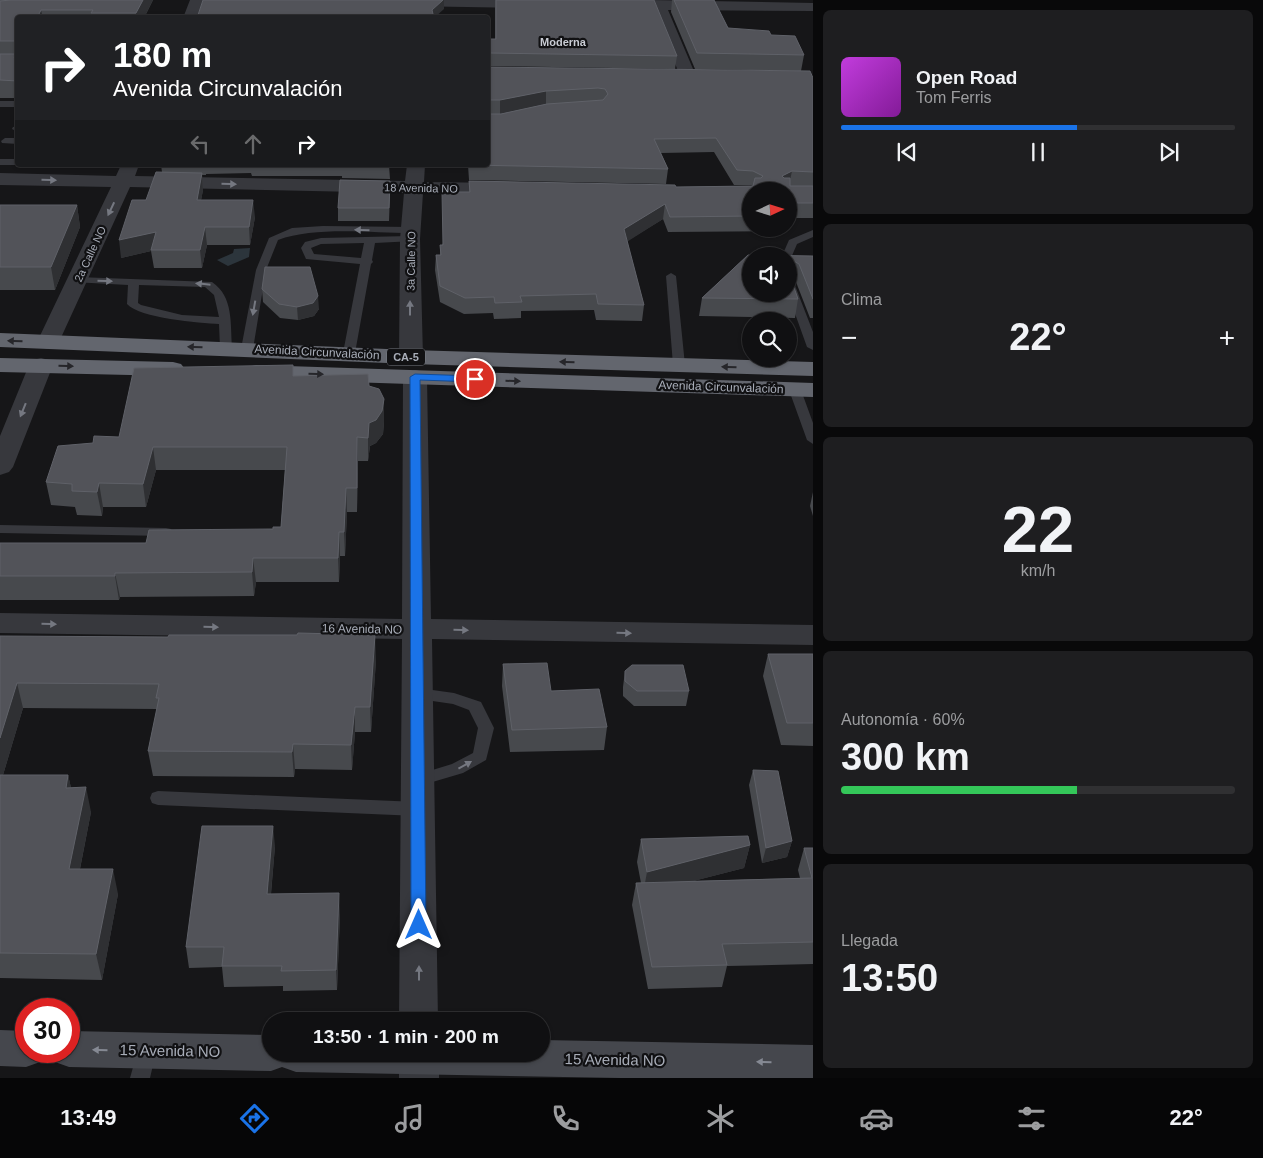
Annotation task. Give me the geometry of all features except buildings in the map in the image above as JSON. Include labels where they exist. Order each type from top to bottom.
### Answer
[{"type":"highway","name":"Avenida Circunvalación","points":[[0,340],[233,356],[804,390]]},
{"type":"highway","name":"Avenida Circunvalación","points":[[233,356],[349,353],[413,367],[679,365],[813,369]]},
{"type":"highway","points":[[0,364],[199,370]]},
{"type":"street","points":[[191,15],[197,0]]},
{"type":"street","points":[[202,0],[209,0]]},
{"type":"street","points":[[397,1],[543,4]]},
{"type":"street","points":[[456,15],[466,3]]},
{"type":"street","points":[[658,3],[688,76]]},
{"type":"street","points":[[601,4],[658,3],[807,9]]},
{"type":"street","points":[[669,76],[707,77]]},
{"type":"street","name":"3a Calle NO","points":[[416,167],[410,235],[418,630],[419,1012]]},
{"type":"street","name":"18 Avenida NO","points":[[1,170],[127,173],[415,188],[524,190]]},
{"type":"street","name":"2a Calle NO","points":[[48,342],[127,173]]},
{"type":"street","points":[[0,467],[41,365]]},
{"type":"street","name":"16 Avenida NO","points":[[0,623],[813,636]]},
{"type":"street","points":[[0,1048],[15,1049]]},
{"type":"street","name":"15 Avenida NO","points":[[80,1051],[143,1064],[262,1054]]},
{"type":"street","name":"15 Avenida NO","points":[[550,1056],[813,1063]]},
{"type":"lane","points":[[0,104],[15,104]]},
{"type":"lane","points":[[5,141],[15,142]]},
{"type":"lane","points":[[1,170],[15,163]]},
{"type":"lane","points":[[233,356],[261,270],[274,238],[292,231],[323,229],[410,235]]},
{"type":"lane","points":[[792,247],[794,242],[813,233]]},
{"type":"lane","points":[[368,262],[310,257],[306,248],[309,244],[321,241],[370,240],[410,235]]},
{"type":"lane","points":[[349,353],[368,262],[370,240]]},
{"type":"lane","points":[[671,276],[679,365]]},
{"type":"lane","points":[[77,280],[208,284],[215,287],[222,300],[224,321],[233,356]]},
{"type":"lane","points":[[134,282],[132,304],[137,307],[182,318],[224,321]]},
{"type":"lane","points":[[796,302],[813,347]]},
{"type":"lane","points":[[804,390],[813,440]]},
{"type":"lane","points":[[0,529],[184,532]]},
{"type":"lane","points":[[158,798],[419,794],[480,756],[486,728],[475,706],[454,699],[418,694]]},
{"type":"shaded area","points":[[250,248],[249,257],[228,266],[217,260],[233,253],[234,249]]},
{"type":"district","name":"Moderna","points":[[563,42]]},
{"type":"route","points":[[419,925],[415,377],[475,379]]}]
